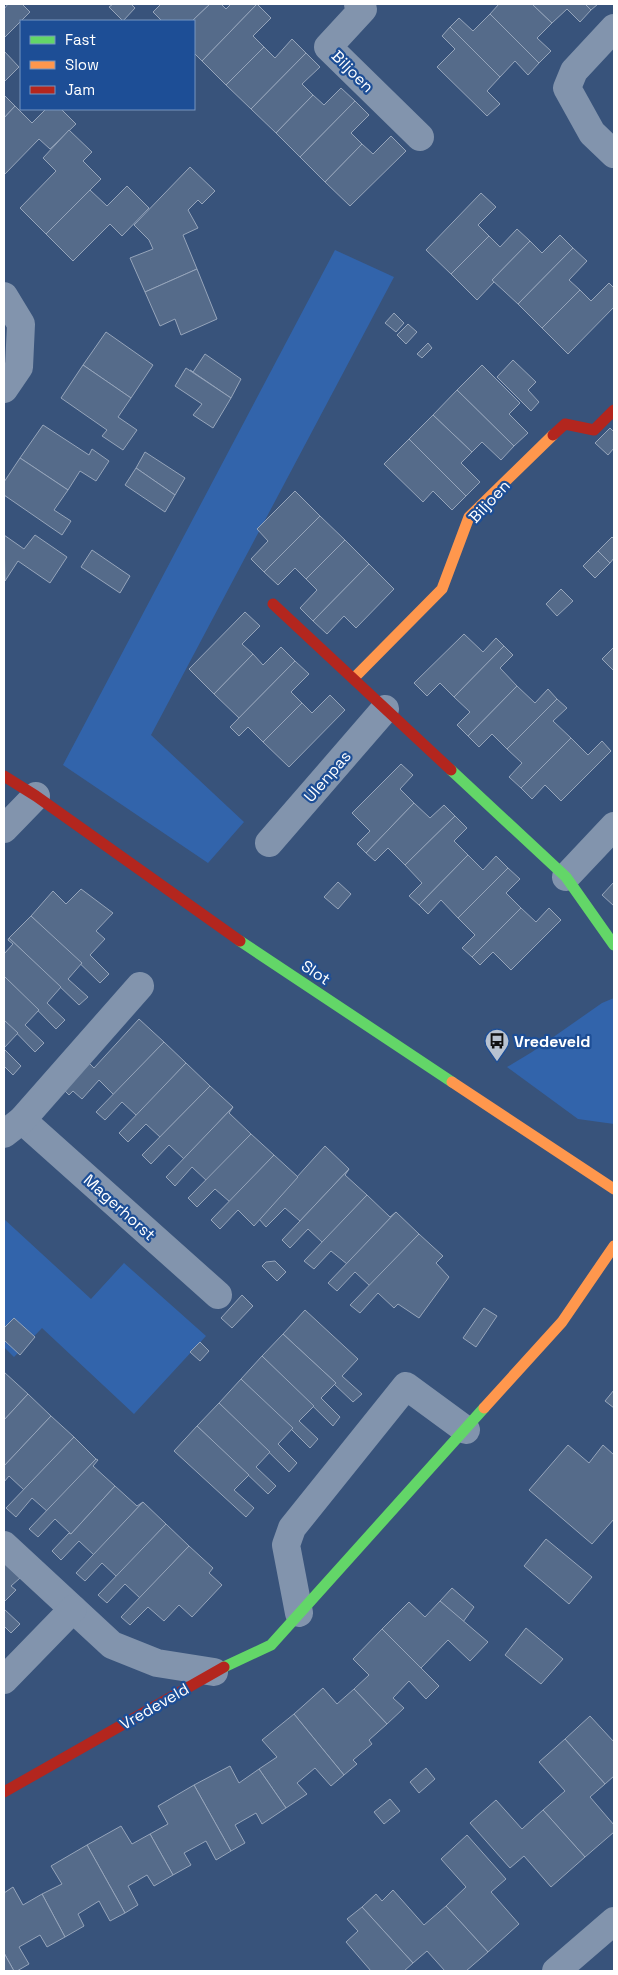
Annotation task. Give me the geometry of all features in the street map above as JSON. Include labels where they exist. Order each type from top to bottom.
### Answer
[{"type":"street","name":"Biljoen","points":[[358,4],[363,9],[328,47],[420,137]]},
{"type":"street","points":[[614,28],[574,71],[567,88],[592,133],[614,154]]},
{"type":"street","points":[[4,296],[21,324],[19,367],[4,389]]},
{"type":"street","name":"Biljoen","points":[[354,678],[442,589],[469,517],[565,424],[594,430],[614,410]]},
{"type":"street","points":[[273,604],[566,878],[614,945]]},
{"type":"street","name":"Ulenpas","points":[[269,843],[385,709]]},
{"type":"street","name":"Slot","points":[[4,776],[36,796],[204,918],[614,1189]]},
{"type":"street","points":[[4,828],[36,796]]},
{"type":"street","points":[[566,878],[614,826]]},
{"type":"street","name":"Magerhorst","points":[[140,986],[13,1127],[218,1295]]},
{"type":"street","name":"Vredeveld","points":[[4,1792],[214,1672],[271,1645],[562,1322],[614,1246]]},
{"type":"street","points":[[299,1613],[286,1545],[292,1528],[406,1386],[466,1430]]},
{"type":"street","points":[[4,1545],[112,1645],[158,1663],[214,1672]]},
{"type":"street","points":[[4,1680],[73,1609]]},
{"type":"street","points":[[556,1971],[614,1921]]},
{"type":"shaded area","points":[[335,250],[394,277],[151,735],[244,822],[208,863],[63,765]]},
{"type":"shaded area","points":[[614,998],[614,1124],[578,1119],[507,1067],[532,1052],[602,1003]]},
{"type":"shaded area","points":[[4,1219],[91,1299],[124,1263],[206,1336],[134,1414],[42,1328],[14,1357],[4,1347]]},
{"type":"building","points":[[8,4],[22,4],[30,12],[4,38],[4,9]]},
{"type":"building","points":[[113,4],[131,4],[135,8],[122,20],[109,7]]},
{"type":"building","points":[[161,4],[210,4],[193,20],[161,20],[153,12]]},
{"type":"building","points":[[210,4],[221,4],[226,9],[231,4],[257,4],[202,61],[195,54],[195,20],[193,20]]},
{"type":"building","points":[[257,4],[271,18],[253,36],[264,47],[226,85],[202,61]]},
{"type":"building","points":[[499,4],[532,4],[552,23],[537,38],[551,51],[539,63],[490,14]]},
{"type":"building","points":[[532,4],[585,4],[591,10],[580,22],[567,9],[552,23]]},
{"type":"building","points":[[585,4],[598,4],[591,10]]},
{"type":"building","points":[[490,14],[539,63],[528,75],[515,61],[500,77],[450,27],[459,18],[473,31]]},
{"type":"building","points":[[450,27],[500,77],[487,91],[500,104],[487,116],[437,67],[455,49],[442,36]]},
{"type":"building","points":[[292,39],[306,53],[251,109],[226,85],[264,47],[275,58]]},
{"type":"building","points":[[4,51],[19,67],[4,82]]},
{"type":"building","points":[[306,53],[320,67],[302,84],[313,95],[276,133],[251,109]]},
{"type":"building","points":[[341,88],[355,101],[300,157],[276,133],[313,95],[324,105]]},
{"type":"building","points":[[4,95],[15,106],[4,118]]},
{"type":"building","points":[[355,101],[369,115],[351,133],[362,144],[325,182],[300,157]]},
{"type":"building","points":[[15,106],[32,123],[45,110],[62,110],[76,124],[50,149],[39,139],[4,175],[4,118]]},
{"type":"building","points":[[69,130],[92,152],[83,161],[101,179],[46,234],[20,208],[56,171],[43,158]]},
{"type":"building","points":[[391,136],[406,151],[350,206],[325,182],[362,144],[373,154]]},
{"type":"building","points":[[190,167],[215,191],[202,204],[198,200],[188,210],[198,228],[183,235],[197,269],[145,292],[130,258],[153,249],[149,240],[134,225]]},
{"type":"building","points":[[127,186],[149,208],[122,236],[110,224],[73,261],[46,234],[90,190],[107,206]]},
{"type":"building","points":[[481,193],[496,207],[478,225],[489,236],[451,274],[426,250]]},
{"type":"building","points":[[517,229],[530,241],[492,280],[494,282],[477,300],[451,274],[489,236],[500,247]]},
{"type":"building","points":[[560,235],[573,248],[518,304],[492,280],[530,241],[542,253]]},
{"type":"building","points":[[573,248],[587,261],[569,280],[580,290],[542,328],[518,304]]},
{"type":"building","points":[[197,269],[217,319],[181,335],[175,319],[160,326],[145,292]]},
{"type":"building","points":[[609,283],[614,288],[614,307],[568,354],[542,328],[580,290],[591,301]]},
{"type":"building","points":[[394,313],[404,323],[396,332],[385,323]]},
{"type":"building","points":[[408,324],[417,332],[406,344],[397,335]]},
{"type":"building","points":[[106,332],[153,365],[131,398],[83,365]]},
{"type":"building","points":[[428,343],[432,348],[422,358],[417,354]]},
{"type":"building","points":[[205,354],[241,379],[231,398],[190,370],[193,372]]},
{"type":"building","points":[[513,360],[536,382],[528,390],[539,402],[531,411],[497,377]]},
{"type":"building","points":[[83,365],[131,398],[118,417],[137,430],[123,450],[102,436],[107,430],[61,398]]},
{"type":"building","points":[[482,365],[520,403],[509,414],[528,433],[514,446],[457,390]]},
{"type":"building","points":[[186,368],[231,398],[213,428],[193,415],[202,404],[175,386]]},
{"type":"building","points":[[457,390],[514,446],[501,460],[482,442],[472,452],[433,415]]},
{"type":"building","points":[[433,415],[472,452],[461,463],[480,482],[466,496],[409,439]]},
{"type":"building","points":[[43,425],[89,455],[92,449],[109,461],[96,481],[80,471],[68,490],[20,458]]},
{"type":"building","points":[[610,428],[614,432],[614,448],[608,455],[595,443]]},
{"type":"building","points":[[409,439],[466,496],[452,510],[433,491],[423,502],[384,464]]},
{"type":"building","points":[[145,452],[185,478],[175,495],[136,468]]},
{"type":"building","points":[[20,458],[68,490],[54,510],[71,521],[62,535],[4,495],[4,482]]},
{"type":"building","points":[[136,468],[175,495],[165,512],[125,485]]},
{"type":"building","points":[[295,491],[320,516],[264,572],[251,559],[268,541],[257,529]]},
{"type":"building","points":[[320,516],[345,540],[306,579],[295,568],[278,585],[264,572]]},
{"type":"building","points":[[4,535],[24,549],[35,535],[67,557],[50,583],[18,561],[5,581]]},
{"type":"building","points":[[612,537],[614,539],[614,558],[610,563],[598,551]]},
{"type":"building","points":[[345,540],[369,564],[313,621],[300,608],[317,590],[306,579]]},
{"type":"building","points":[[92,550],[130,576],[120,593],[81,567]]},
{"type":"building","points":[[598,551],[610,563],[595,578],[583,566]]},
{"type":"building","points":[[369,564],[394,589],[356,628],[344,616],[327,634],[313,621]]},
{"type":"building","points":[[561,589],[573,601],[557,616],[546,604]]},
{"type":"building","points":[[245,612],[260,626],[242,644],[253,654],[214,694],[189,669]]},
{"type":"building","points":[[464,634],[483,652],[496,638],[504,646],[454,697],[440,683],[427,696],[414,683]]},
{"type":"building","points":[[504,646],[513,655],[500,668],[517,686],[468,736],[457,725],[470,712],[454,697]]},
{"type":"building","points":[[281,647],[295,661],[239,718],[214,694],[253,654],[263,665]]},
{"type":"building","points":[[614,647],[614,671],[602,659]]},
{"type":"building","points":[[295,661],[309,674],[291,692],[302,703],[263,742],[248,727],[239,736],[230,727]]},
{"type":"building","points":[[517,686],[535,703],[548,689],[557,699],[507,749],[492,734],[479,747],[468,736]]},
{"type":"building","points":[[330,695],[345,710],[289,767],[263,742],[302,703],[312,713]]},
{"type":"building","points":[[557,699],[567,708],[553,721],[571,738],[521,788],[509,777],[522,763],[507,749]]},
{"type":"building","points":[[571,738],[588,755],[602,741],[611,751],[561,801],[545,785],[532,799],[521,788]]},
{"type":"building","points":[[401,764],[413,775],[400,789],[414,803],[366,853],[357,844],[370,831],[352,813]]},
{"type":"building","points":[[414,803],[430,818],[444,805],[455,816],[405,865],[388,848],[375,861],[366,853]]},
{"type":"building","points":[[455,816],[467,828],[454,841],[468,855],[419,905],[409,896],[422,883],[405,865]]},
{"type":"building","points":[[468,855],[483,870],[496,856],[508,868],[458,918],[441,900],[428,914],[419,905]]},
{"type":"building","points":[[508,868],[520,879],[506,893],[521,908],[472,957],[462,948],[475,935],[458,918]]},
{"type":"building","points":[[338,882],[351,894],[338,909],[324,897]]},
{"type":"building","points":[[614,882],[614,906],[602,895]]},
{"type":"building","points":[[81,889],[113,913],[96,931],[105,939],[90,955],[109,974],[100,983],[31,916],[53,891],[66,904]]},
{"type":"building","points":[[521,908],[536,922],[549,908],[561,920],[511,970],[493,952],[480,965],[472,957]]},
{"type":"building","points":[[31,916],[82,963],[68,979],[88,997],[79,1005],[9,938]]},
{"type":"building","points":[[9,938],[61,987],[47,1003],[65,1020],[56,1029],[4,976],[4,954],[13,944],[8,940]]},
{"type":"building","points":[[4,976],[39,1010],[25,1025],[44,1043],[35,1052],[4,1020]]},
{"type":"building","points":[[139,1019],[164,1042],[114,1095],[99,1080],[82,1099],[73,1091],[69,1095],[60,1086],[85,1059],[94,1068]]},
{"type":"building","points":[[4,1020],[18,1033],[4,1048]]},
{"type":"building","points":[[164,1042],[186,1063],[137,1116],[122,1102],[105,1120],[96,1112]]},
{"type":"building","points":[[4,1049],[21,1066],[13,1075],[4,1066]]},
{"type":"building","points":[[186,1063],[210,1086],[160,1137],[146,1124],[128,1142],[119,1133]]},
{"type":"building","points":[[210,1086],[233,1107],[184,1159],[169,1145],[151,1164],[142,1155]]},
{"type":"building","points":[[233,1107],[229,1113],[251,1134],[207,1181],[192,1167],[175,1186],[166,1177]]},
{"type":"building","points":[[251,1134],[274,1155],[230,1202],[215,1189],[197,1207],[188,1198]]},
{"type":"building","points":[[325,1146],[349,1169],[300,1221],[285,1208],[266,1227],[259,1219]]},
{"type":"building","points":[[274,1155],[298,1177],[254,1226],[238,1210],[220,1229],[211,1220]]},
{"type":"building","points":[[349,1169],[345,1175],[367,1195],[323,1243],[308,1229],[290,1248],[282,1240]]},
{"type":"building","points":[[367,1195],[390,1217],[396,1212],[347,1264],[331,1251],[314,1269],[304,1261]]},
{"type":"building","points":[[396,1212],[419,1234],[370,1286],[355,1272],[337,1291],[328,1283]]},
{"type":"building","points":[[419,1234],[443,1256],[436,1263],[449,1277],[419,1318],[398,1304],[394,1308],[378,1293],[360,1313],[350,1305]]},
{"type":"building","points":[[275,1261],[286,1272],[277,1281],[262,1266],[266,1262]]},
{"type":"building","points":[[242,1295],[253,1306],[232,1328],[221,1318]]},
{"type":"building","points":[[484,1308],[497,1316],[476,1347],[463,1338]]},
{"type":"building","points":[[305,1310],[358,1359],[342,1376],[362,1394],[353,1402],[334,1384],[336,1383],[283,1334]]},
{"type":"building","points":[[14,1318],[35,1337],[20,1355],[4,1340],[4,1328]]},
{"type":"building","points":[[283,1334],[336,1383],[321,1398],[340,1417],[333,1426],[262,1356]]},
{"type":"building","points":[[200,1342],[209,1351],[200,1361],[190,1352]]},
{"type":"building","points":[[262,1356],[314,1406],[299,1421],[318,1439],[310,1448],[241,1379]]},
{"type":"building","points":[[4,1372],[28,1394],[4,1420]]},
{"type":"building","points":[[241,1379],[293,1428],[278,1444],[297,1463],[289,1472],[219,1403]]},
{"type":"building","points":[[614,1390],[614,1408],[605,1401]]},
{"type":"building","points":[[28,1394],[51,1416],[4,1466],[4,1420]]},
{"type":"building","points":[[219,1403],[270,1452],[256,1467],[276,1486],[268,1494],[197,1426]]},
{"type":"building","points":[[51,1416],[74,1437],[24,1490],[9,1476],[4,1482],[4,1466]]},
{"type":"building","points":[[197,1426],[249,1475],[234,1490],[254,1508],[246,1517],[174,1451]]},
{"type":"building","points":[[74,1437],[96,1459],[48,1512],[32,1498],[16,1517],[6,1508]]},
{"type":"building","points":[[568,1445],[589,1463],[603,1445],[614,1455],[614,1519],[592,1544],[529,1490]]},
{"type":"building","points":[[96,1459],[98,1460],[93,1466],[115,1486],[71,1534],[55,1519],[38,1537],[29,1529]]},
{"type":"building","points":[[115,1486],[137,1506],[143,1502],[94,1555],[79,1541],[61,1560],[52,1551],[69,1533],[71,1534]]},
{"type":"building","points":[[143,1502],[166,1524],[117,1577],[102,1563],[85,1581],[76,1573]]},
{"type":"building","points":[[166,1524],[189,1546],[140,1598],[125,1584],[107,1603],[98,1595]]},
{"type":"building","points":[[546,1539],[592,1577],[569,1604],[524,1566]]},
{"type":"building","points":[[189,1546],[213,1568],[209,1573],[222,1585],[192,1617],[179,1605],[164,1621],[148,1607],[130,1625],[121,1617]]},
{"type":"building","points":[[4,1563],[20,1578],[11,1586],[16,1590],[4,1602]]},
{"type":"building","points":[[452,1588],[474,1607],[463,1622],[440,1601]]},
{"type":"building","points":[[440,1601],[488,1642],[470,1661],[448,1640],[421,1668],[382,1629],[409,1602],[425,1617]]},
{"type":"building","points":[[4,1609],[20,1624],[11,1633],[4,1626]]},
{"type":"building","points":[[526,1628],[563,1659],[541,1684],[505,1655]]},
{"type":"building","points":[[382,1629],[439,1686],[426,1699],[409,1681],[393,1698],[404,1708],[387,1724],[354,1689],[369,1675],[353,1659]]},
{"type":"building","points":[[323,1688],[337,1704],[354,1689],[387,1724],[369,1740],[372,1744],[353,1760],[357,1764],[344,1775],[294,1714]]},
{"type":"building","points":[[294,1714],[344,1775],[331,1786],[315,1768],[297,1783],[307,1794],[286,1808],[259,1769],[277,1757],[262,1740]]},
{"type":"building","points":[[590,1716],[614,1742],[614,1776],[605,1784],[565,1739]]},
{"type":"building","points":[[565,1739],[605,1784],[590,1797],[614,1825],[614,1832],[585,1857],[543,1810],[565,1791],[539,1762]]},
{"type":"building","points":[[230,1766],[239,1783],[259,1769],[286,1808],[262,1824],[256,1813],[235,1825],[245,1843],[231,1851],[194,1785]]},
{"type":"building","points":[[426,1768],[435,1779],[419,1793],[410,1782]]},
{"type":"building","points":[[194,1785],[231,1851],[216,1860],[206,1841],[184,1853],[191,1865],[173,1875],[150,1834],[168,1824],[158,1806]]},
{"type":"building","points":[[390,1799],[400,1811],[384,1824],[374,1812]]},
{"type":"building","points":[[496,1800],[522,1829],[543,1810],[585,1857],[551,1887],[524,1856],[510,1868],[470,1823]]},
{"type":"building","points":[[121,1826],[132,1844],[150,1834],[173,1875],[154,1886],[147,1875],[128,1886],[138,1905],[125,1913],[87,1845]]},
{"type":"building","points":[[467,1835],[506,1879],[491,1892],[519,1924],[488,1952],[446,1906],[466,1887],[441,1859]]},
{"type":"building","points":[[87,1845],[125,1913],[110,1921],[99,1901],[78,1914],[84,1926],[65,1937],[42,1894],[62,1884],[51,1866]]},
{"type":"building","points":[[13,1887],[23,1905],[42,1894],[65,1937],[47,1947],[40,1935],[19,1947],[29,1964],[17,1971],[14,1971],[4,1953],[4,1893]]},
{"type":"building","points":[[393,1890],[424,1925],[446,1906],[488,1952],[466,1971],[445,1971],[427,1951],[413,1963],[362,1907],[376,1894],[382,1901]]},
{"type":"building","points":[[362,1907],[413,1963],[404,1971],[371,1971],[346,1942],[358,1931],[347,1919]]},
{"type":"building","points":[[4,1953],[14,1971],[4,1971]]},
{"type":"traffic: fast","points":[[451,770],[566,877],[614,945]]},
{"type":"traffic: fast","points":[[240,941],[452,1082]]},
{"type":"traffic: fast","points":[[224,1667],[271,1645],[484,1408]]},
{"type":"traffic: slow","points":[[354,678],[442,589],[469,517],[553,435]]},
{"type":"traffic: slow","points":[[452,1082],[614,1189]]},
{"type":"traffic: slow","points":[[484,1408],[562,1322],[614,1246]]},
{"type":"traffic: jam","points":[[553,435],[565,424],[594,430],[614,410]]},
{"type":"traffic: jam","points":[[273,604],[451,770]]},
{"type":"traffic: jam","points":[[4,776],[36,796],[240,941]]},
{"type":"traffic: jam","points":[[4,1792],[224,1667]]},
{"type":"place","name":"Vredeveld","points":[[497,1062]]}]
